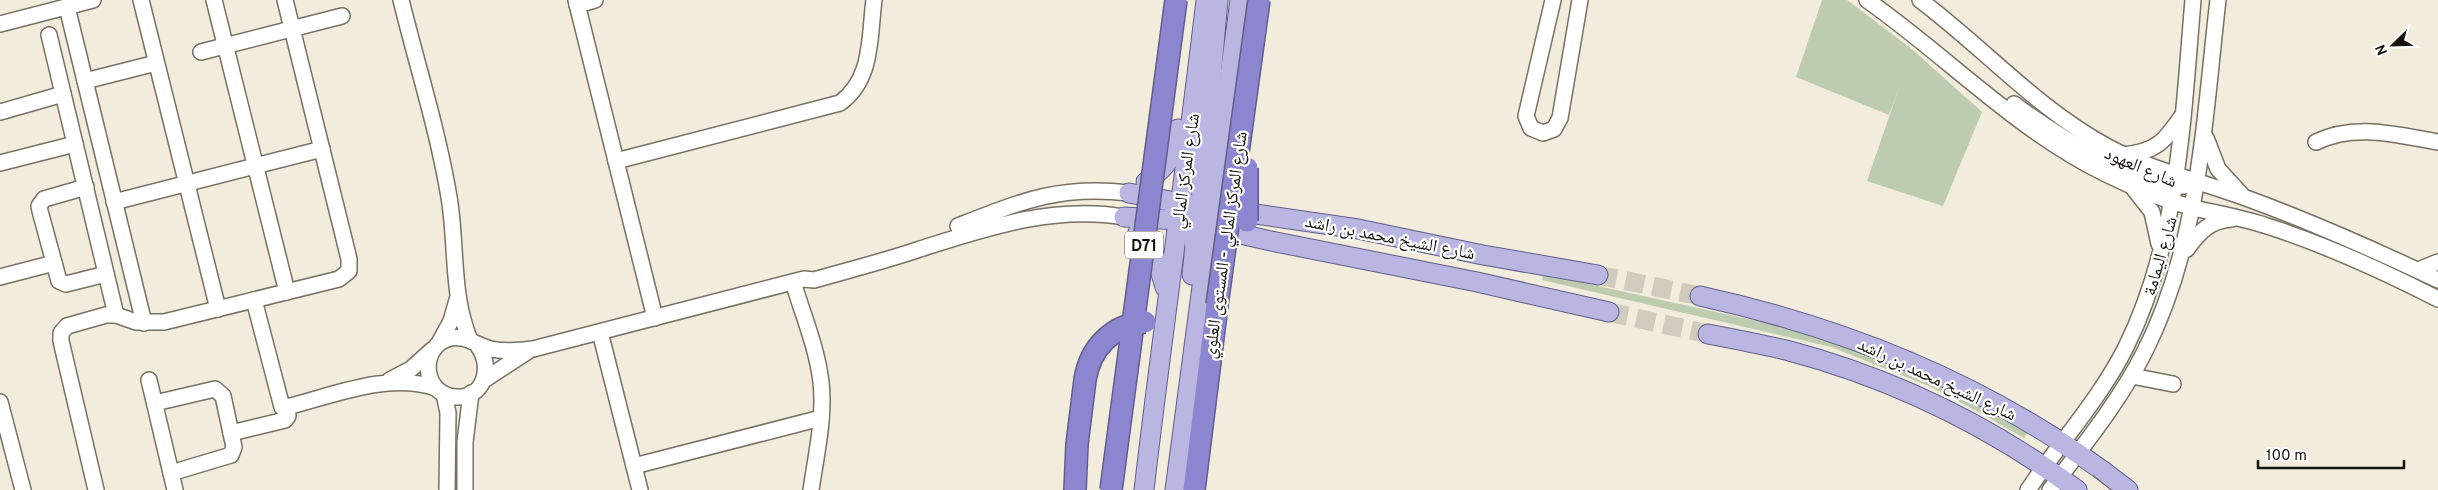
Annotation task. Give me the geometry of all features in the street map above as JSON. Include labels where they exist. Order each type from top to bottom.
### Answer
[{"type":"highway","name":"D71","points":[[1111,490],[1176,0]]},
{"type":"highway","name":"شارع المركز المالي - المستوى العلوي","points":[[1194,490],[1231,141],[1259,0]]},
{"type":"highway","points":[[1231,141],[1246,164],[1246,221]]},
{"type":"highway","points":[[1075,490],[1077,444],[1089,364],[1096,349],[1107,337],[1129,325],[1145,322]]},
{"type":"main road","name":"شارع المركز المالي","points":[[1144,490],[1166,302],[1174,246],[1183,215],[1206,0]]},
{"type":"main road","points":[[1210,227],[1208,199],[1218,0]]},
{"type":"main road","name":"شارع المركز المالي","points":[[1208,199],[1231,141],[1240,0]]},
{"type":"main road","points":[[1129,193],[1148,181],[1172,156],[1183,97],[1197,73]]},
{"type":"main road","points":[[1231,141],[1230,183],[1234,191],[1240,198],[1271,215]]},
{"type":"main road","points":[[1129,193],[1183,215],[1195,245],[1172,447],[1176,483]]},
{"type":"main road","name":"شارع الشيخ محمد بن راشد","points":[[1183,215],[1208,199],[1271,215],[1358,228],[1521,262],[1598,275]]},
{"type":"main road","points":[[1124,216],[1183,215]]},
{"type":"main road","name":"شارع الشيخ محمد بن راشد","points":[[1183,215],[1210,227],[1271,241],[1610,312]]},
{"type":"main road","points":[[1124,216],[1147,242],[1157,260],[1164,280],[1166,302]]},
{"type":"main road","name":"شارع المركز المالي","points":[[1176,483],[1210,227]]},
{"type":"main road","points":[[1174,246],[1188,240],[1195,245]]},
{"type":"main road","points":[[1201,302],[1218,266],[1227,253],[1247,244],[1271,241]]},
{"type":"main road","points":[[1512,290],[1521,262]]},
{"type":"main road","name":"شارع الشيخ محمد بن راشد","points":[[1700,296],[1797,320],[1875,348],[1952,381],[2042,429],[2128,490]]},
{"type":"main road","name":"شارع الشيخ محمد بن راشد","points":[[1708,334],[1784,350],[1876,379],[1964,418],[2051,478],[2077,490]]},
{"type":"street","points":[[0,24],[92,0]]},
{"type":"street","points":[[141,0],[218,309]]},
{"type":"street","points":[[214,0],[287,292]]},
{"type":"street","points":[[96,490],[60,337],[64,329],[71,324],[106,315],[116,315],[144,323],[171,321],[345,276],[350,265],[285,0]]},
{"type":"street","points":[[400,0],[449,195],[458,296],[462,319],[474,343],[487,362],[484,380]]},
{"type":"street","points":[[596,0],[576,2],[655,318]]},
{"type":"street","points":[[616,161],[840,103],[852,95],[866,69],[874,0]]},
{"type":"street","points":[[1553,0],[1526,116],[1531,128],[1543,133],[1554,129],[1560,118],[1580,0]]},
{"type":"street","name":"شارع العهود","points":[[1867,0],[2034,132],[2081,162],[2130,186],[2175,188],[2198,183],[2246,198],[2362,244],[2438,280]]},
{"type":"street","name":"شارع العهود","points":[[1920,0],[1958,30],[2032,97],[2078,129],[2123,154],[2175,188],[2193,207],[2245,219],[2315,243],[2387,273],[2438,299]]},
{"type":"street","name":"شارع اليمامة","points":[[2028,490],[2051,478],[2070,448],[2126,347],[2141,312],[2159,253],[2175,188],[2193,0]]},
{"type":"street","name":"شارع اليمامة","points":[[2070,448],[2135,371],[2160,319],[2180,258],[2198,183],[2219,1]]},
{"type":"street","points":[[67,7],[144,323]]},
{"type":"street","points":[[201,52],[342,16]]},
{"type":"street","points":[[50,35],[116,315]]},
{"type":"street","points":[[85,81],[156,63]]},
{"type":"street","points":[[1954,69],[1981,80],[2041,123],[2095,155],[2175,188]]},
{"type":"street","points":[[0,112],[64,94]]},
{"type":"street","points":[[2123,154],[2155,148],[2167,137],[2183,115]]},
{"type":"street","points":[[2204,130],[2209,150],[2218,169],[2230,185],[2246,198]]},
{"type":"street","points":[[2316,142],[2336,134],[2358,130],[2438,142]]},
{"type":"street","points":[[0,163],[75,144]]},
{"type":"street","points":[[114,202],[322,149]]},
{"type":"street","points":[[2130,186],[2152,212],[2159,239],[2159,253]]},
{"type":"street","points":[[86,188],[44,199],[40,202],[40,211],[59,281],[66,284],[106,274]]},
{"type":"street","points":[[798,281],[811,274],[916,242],[1039,196],[1088,190],[1129,193]]},
{"type":"street","points":[[254,300],[279,402],[282,407],[287,407],[386,382],[411,369],[436,347],[454,337],[505,351],[533,349],[798,281],[814,280],[1002,223],[1070,214],[1124,216]]},
{"type":"street","points":[[2180,258],[2198,234],[2208,226],[2222,220],[2245,219]]},
{"type":"street","points":[[2418,270],[2438,262]]},
{"type":"street","points":[[0,277],[54,263]]},
{"type":"street","points":[[2387,273],[2407,277],[2431,287],[2438,287]]},
{"type":"street","points":[[798,281],[808,306],[807,321],[821,378],[821,418],[811,490]]},
{"type":"street","points":[[447,490],[448,413],[440,391],[427,370],[436,347],[450,321],[458,296]]},
{"type":"street","points":[[600,332],[640,490]]},
{"type":"street","points":[[386,382],[412,382],[462,396],[471,393],[484,380],[507,363],[533,349]]},
{"type":"street","points":[[2135,371],[2174,382]]},
{"type":"street","points":[[149,380],[175,490]]},
{"type":"street","points":[[155,403],[211,389],[218,390],[222,396],[234,446],[227,458],[171,473]]},
{"type":"street","points":[[465,490],[465,442],[471,393]]},
{"type":"street","points":[[0,402],[23,490]]},
{"type":"street","points":[[231,433],[285,420],[288,416],[287,407]]},
{"type":"street","points":[[634,466],[821,418]]},
{"type":"green space","points":[[1822,0],[1847,0],[1913,50],[1982,112],[1943,206],[1867,181],[1900,85],[1889,115],[1796,77]]},
{"type":"green space","points":[[1543,274],[1817,334],[1906,366],[2029,430],[2024,438],[1931,387],[1831,347],[1542,280]]},
{"type":"tunnel","points":[[1598,275],[1700,296]]},
{"type":"tunnel","points":[[1609,312],[1708,334]]},
{"type":"tram line","points":[[2093,475],[2111,490]]}]
